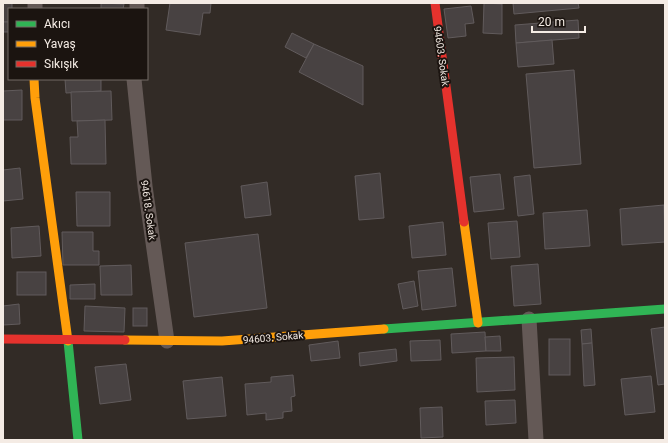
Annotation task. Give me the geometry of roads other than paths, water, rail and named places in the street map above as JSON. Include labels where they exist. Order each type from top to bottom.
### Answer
[{"type":"street","name":"94603. Sokak","points":[[435,3],[478,323]]},
{"type":"street","points":[[34,80],[35,98],[68,340],[78,440]]},
{"type":"street","name":"94618. Sokak","points":[[134,80],[145,186],[167,341]]},
{"type":"street","name":"94603. Sokak","points":[[3,339],[222,341],[665,308]]},
{"type":"street","points":[[529,319],[536,440]]}]
